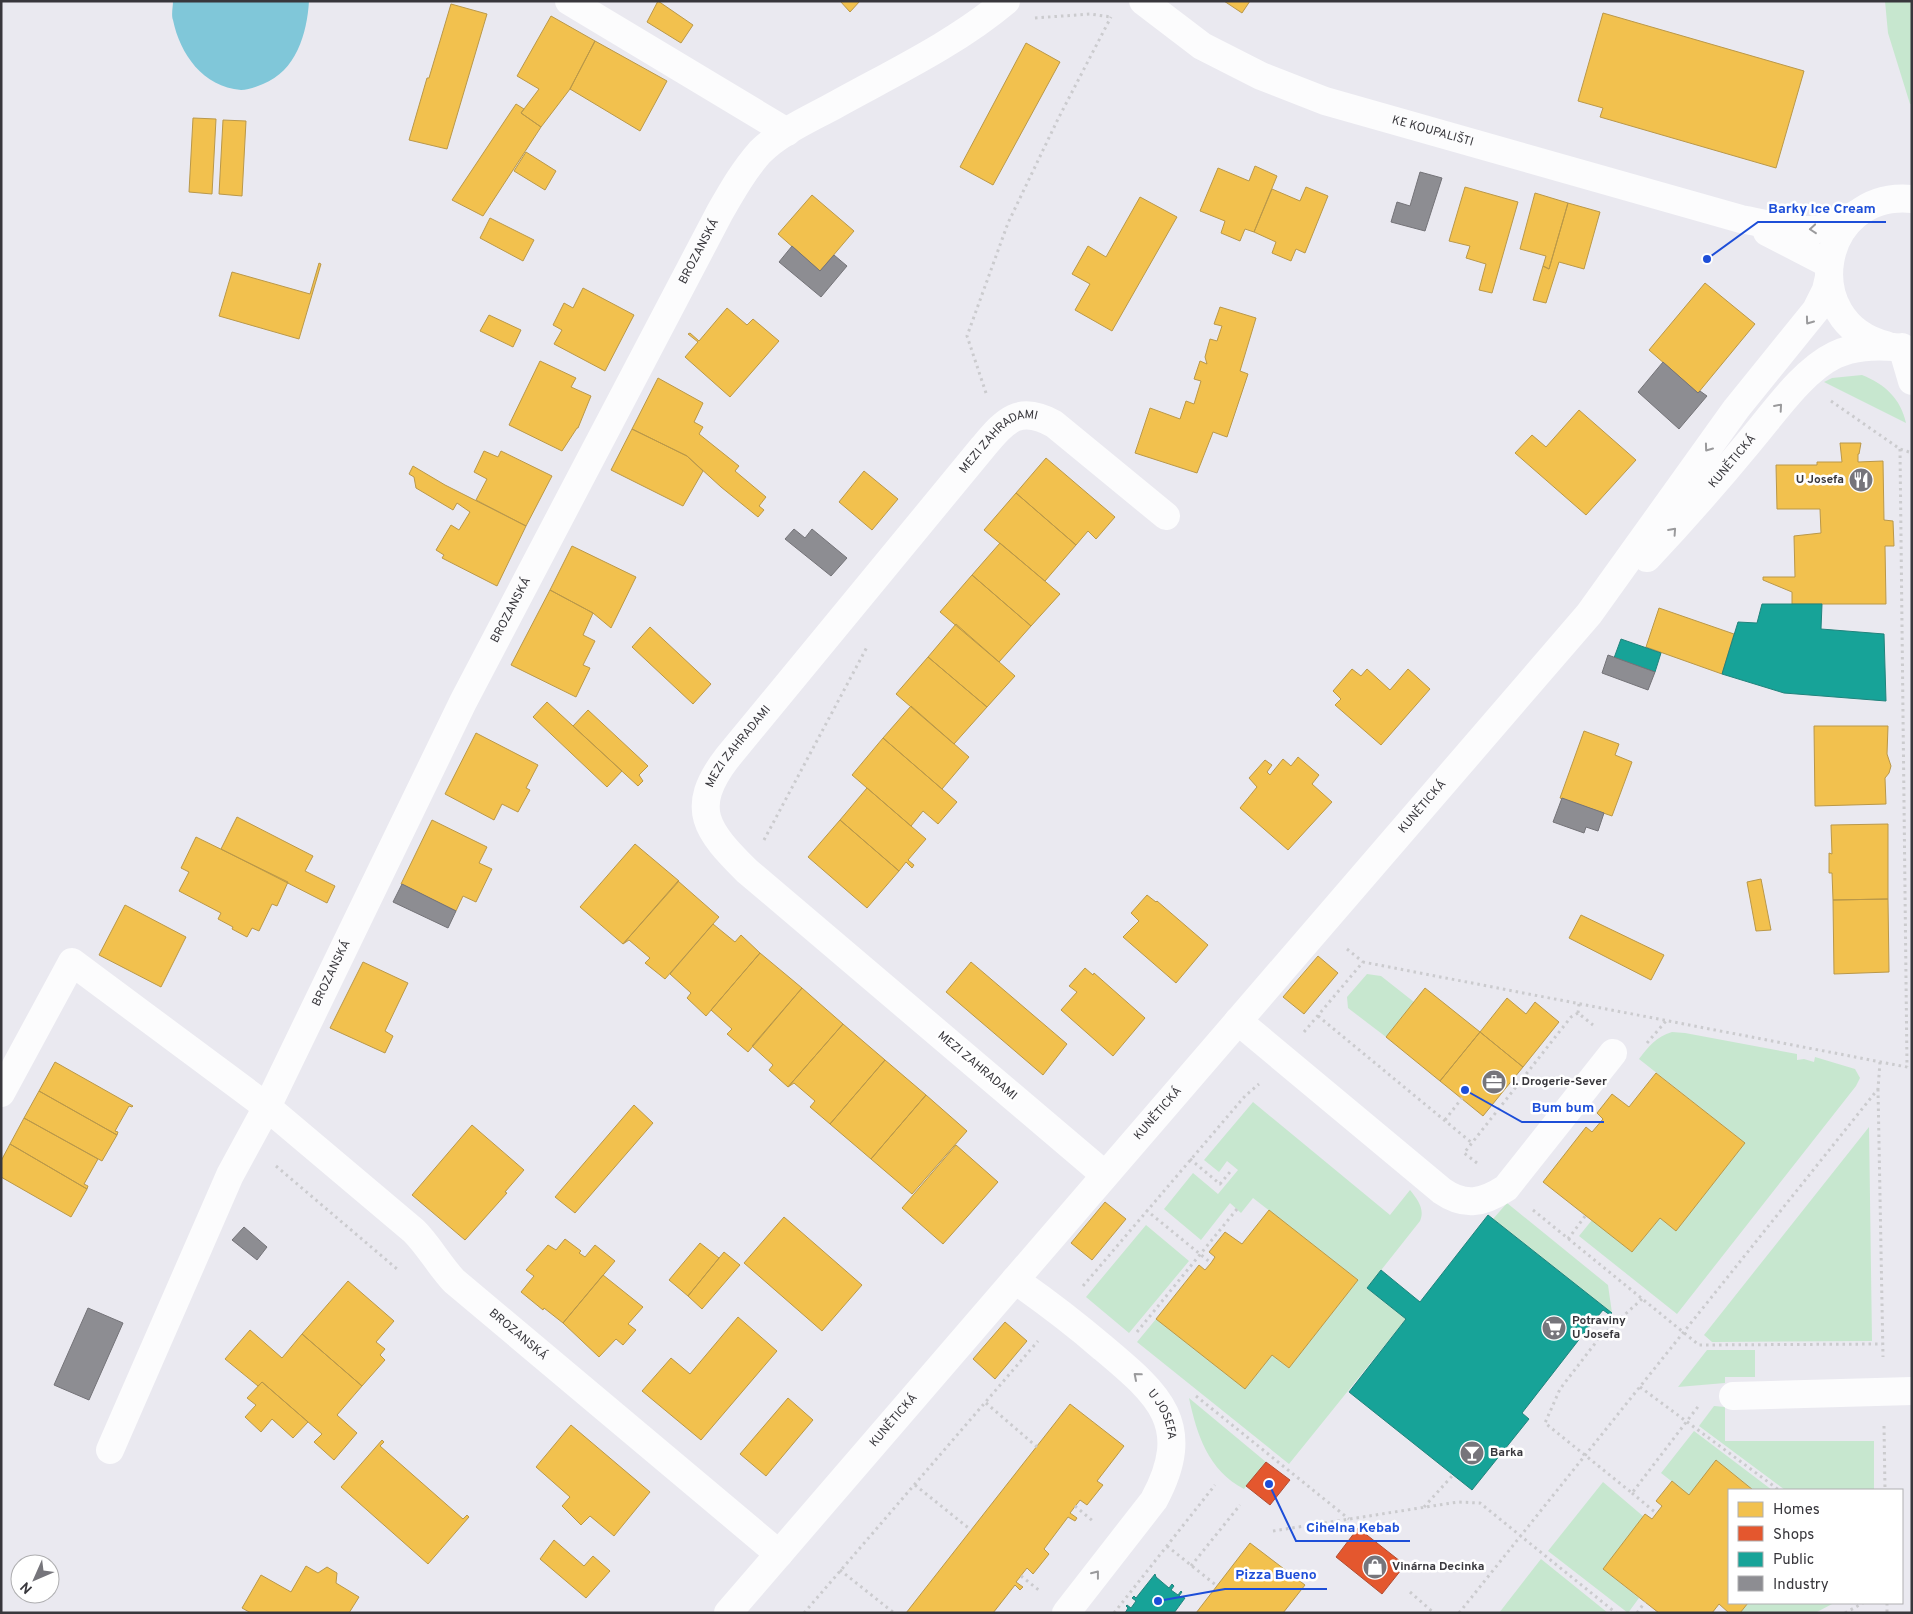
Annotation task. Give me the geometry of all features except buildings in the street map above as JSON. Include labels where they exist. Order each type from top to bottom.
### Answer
[{"type":"street","points":[[569,1],[786,132]]},
{"type":"street","name":"BROZANSKÁ","points":[[110,1450],[230,1175],[266,1107],[464,702],[720,212],[741,176],[761,151],[786,132],[944,44],[990,15],[1006,1]]},
{"type":"street","name":"KE KOUPALIŠTI","points":[[1142,1],[1202,46],[1261,76],[1325,101],[1741,219],[1811,230],[1836,224],[1884,200]]},
{"type":"street","points":[[1884,200],[1912,194]]},
{"type":"street","points":[[1884,200],[1912,199]]},
{"type":"street","name":"KUNĚTICKÁ","points":[[1589,614],[1736,409],[1816,310],[1826,290],[1836,241],[1849,221],[1858,213]]},
{"type":"street","name":"KE KOUPALIŠTI","points":[[1741,219],[1829,271]]},
{"type":"street","points":[[1829,271],[1831,291],[1836,305],[1844,318],[1854,329],[1867,338],[1903,347],[1912,381]]},
{"type":"street","name":"KUNĚTICKÁ","points":[[728,1613],[1589,614],[1669,536],[1804,378],[1825,361],[1848,350],[1864,347],[1903,347]]},
{"type":"street","name":"MEZI ZAHRADAMI","points":[[1105,1175],[747,871],[720,842],[710,827],[706,811],[706,798],[710,783],[727,758],[998,428],[1009,419],[1018,415],[1043,418],[1066,434],[1166,516]]},
{"type":"street","name":"BROZANSKÁ","points":[[1,1093],[72,962],[266,1107],[414,1231],[425,1242],[444,1271],[454,1281],[779,1554]]},
{"type":"street","points":[[1238,1021],[1442,1191],[1454,1199],[1468,1202],[1482,1200],[1506,1188],[1613,1053]]},
{"type":"street","name":"U JOSEFA","points":[[1015,1280],[1061,1313],[1141,1380],[1155,1396],[1165,1415],[1172,1436],[1172,1451],[1164,1481],[1154,1500],[1066,1613]]},
{"type":"street","points":[[1733,1396],[1912,1391]]},
{"type":"path","points":[[998,428],[967,336],[1008,223],[1058,119],[1112,17],[1090,14],[1032,18]]},
{"type":"path","points":[[1804,378],[1820,394],[1900,449],[1912,453]]},
{"type":"path","points":[[804,1613],[986,1403],[1146,1210],[1245,1096],[1254,1089],[1282,1058],[1364,962],[1910,1067],[1900,449]]},
{"type":"path","points":[[747,871],[870,642]]},
{"type":"path","points":[[1318,1016],[1472,1143]]},
{"type":"path","points":[[1880,1062],[1878,1089],[1885,1489]]},
{"type":"path","points":[[1459,1613],[1878,1089]]},
{"type":"path","points":[[1445,1120],[1462,1098]]},
{"type":"path","points":[[1190,1159],[1220,1184],[1230,1172]]},
{"type":"path","points":[[1135,1335],[1237,1209]]},
{"type":"path","points":[[1146,1210],[1211,1263]]},
{"type":"path","points":[[1568,1238],[1586,1215]]},
{"type":"path","points":[[1642,1299],[1600,1337],[1560,1389],[1545,1422],[1656,1513]]},
{"type":"path","points":[[1588,1328],[1600,1337]]},
{"type":"path","points":[[1683,1332],[1699,1345],[1882,1344]]},
{"type":"path","points":[[1640,1387],[1778,1489]]},
{"type":"path","points":[[1192,1393],[1350,1519]]},
{"type":"path","points":[[1632,1493],[1707,1395],[1733,1396]]},
{"type":"path","points":[[986,1403],[1037,1447]]},
{"type":"path","points":[[1424,1508],[1453,1475]]},
{"type":"path","points":[[915,1485],[971,1530]]},
{"type":"path","points":[[1114,1613],[1215,1486]]},
{"type":"path","points":[[1273,1532],[1458,1502],[1480,1503],[1616,1613]]},
{"type":"path","points":[[1191,1566],[1240,1505]]},
{"type":"path","points":[[1167,1546],[1217,1586]]},
{"type":"path","points":[[840,1570],[894,1613]]},
{"type":"path","points":[[1410,1592],[1434,1613]]},
{"type":"path","points":[[1637,1613],[1645,1602]]},
{"type":"path","points":[[1845,1613],[1862,1604]]},
{"type":"green space","points":[[1885,1],[1912,1],[1912,104],[1910,104],[1888,33]]},
{"type":"green space","points":[[1862,375],[1878,383],[1891,393],[1904,414],[1906,423],[1824,382],[1832,378]]},
{"type":"green space","points":[[1367,974],[1381,976],[1414,1002],[1386,1037],[1348,1008],[1347,997]]},
{"type":"green space","points":[[1672,1032],[1797,1054],[1797,1060],[1804,1059],[1814,1062],[1815,1057],[1855,1069],[1860,1078],[1856,1086],[1677,1314],[1579,1236],[1592,1220],[1632,1252],[1660,1218],[1676,1231],[1745,1143],[1639,1059],[1653,1042],[1661,1036]]},
{"type":"green space","points":[[1253,1102],[1390,1215],[1410,1190],[1418,1201],[1422,1212],[1420,1221],[1367,1288],[1406,1319],[1289,1464],[1137,1342],[1156,1319],[1245,1389],[1272,1355],[1289,1368],[1358,1280],[1253,1198],[1241,1213],[1230,1203],[1201,1240],[1164,1209],[1193,1173],[1218,1194],[1238,1170],[1227,1161],[1219,1172],[1204,1160]]},
{"type":"green space","points":[[1869,1127],[1872,1341],[1712,1342],[1704,1335]]},
{"type":"green space","points":[[1507,1203],[1608,1285],[1612,1313],[1493,1219]]},
{"type":"green space","points":[[1146,1225],[1189,1261],[1129,1333],[1086,1297]]},
{"type":"green space","points":[[1707,1350],[1755,1350],[1755,1377],[1725,1377],[1725,1383],[1678,1387]]},
{"type":"green space","points":[[1189,1398],[1266,1462],[1244,1489],[1221,1472],[1213,1462],[1200,1438]]},
{"type":"green space","points":[[1714,1406],[1725,1407],[1725,1441],[1874,1441],[1874,1489],[1784,1489],[1699,1426]]},
{"type":"green space","points":[[1694,1431],[1771,1489],[1752,1489],[1717,1461],[1689,1495],[1661,1473]]},
{"type":"green space","points":[[1603,1482],[1644,1517],[1603,1569],[1639,1598],[1628,1613],[1548,1551]]},
{"type":"green space","points":[[1541,1559],[1608,1613],[1499,1613]]},
{"type":"green space","points":[[1747,1604],[1832,1604],[1815,1613],[1740,1613]]},
{"type":"water","points":[[173,1],[309,1],[306,26],[292,61],[274,78],[255,87],[241,90],[227,88],[215,83],[195,67],[176,33],[172,16]]},
{"type":"place","name":"Barky Ice Cream","points":[[1707,259]]},
{"type":"place","name":"U Josefa","points":[[1861,480]]},
{"type":"place","name":"I. Drogerie-Sever","points":[[1494,1082]]},
{"type":"place","name":"Bum bum","points":[[1465,1090]]},
{"type":"place","name":"Potraviny U Josefa","points":[[1554,1328]]},
{"type":"place","name":"Barka","points":[[1472,1453]]},
{"type":"place","name":"Cihelna Kebab","points":[[1269,1484]]},
{"type":"place","name":"Vinárna Decinka","points":[[1375,1567]]},
{"type":"place","name":"Pizza Bueno","points":[[1158,1601]]}]
